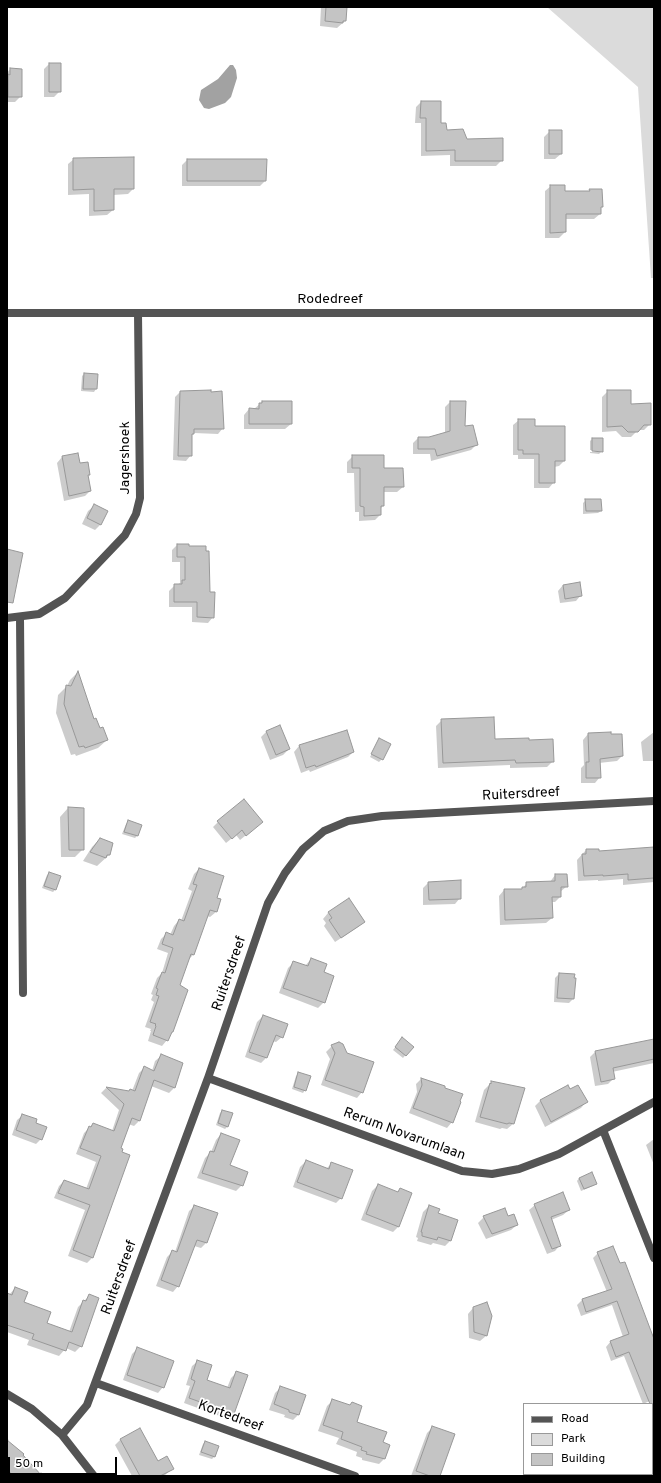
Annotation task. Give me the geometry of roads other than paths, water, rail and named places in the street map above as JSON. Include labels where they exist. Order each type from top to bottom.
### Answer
[{"type":"street","name":"Rodedreef","points":[[7,313],[654,313]]},
{"type":"street","name":"Jagershoek","points":[[7,618],[39,614],[65,598],[125,535],[136,514],[140,498],[138,313]]},
{"type":"street","points":[[20,617],[23,993]]},
{"type":"street","name":"Ruitersdreef","points":[[62,1435],[87,1405],[96,1383],[208,1078],[268,903],[285,873],[303,849],[324,831],[348,821],[382,816],[654,801]]},
{"type":"street","name":"Rerum Novarumlaan","points":[[208,1078],[462,1171],[492,1174],[519,1169],[559,1154],[654,1102]]},
{"type":"street","points":[[603,1130],[654,1258]]},
{"type":"street","name":"Kortedreef","points":[[96,1383],[355,1476]]},
{"type":"street","points":[[7,1394],[32,1409],[62,1435],[94,1476]]}]
